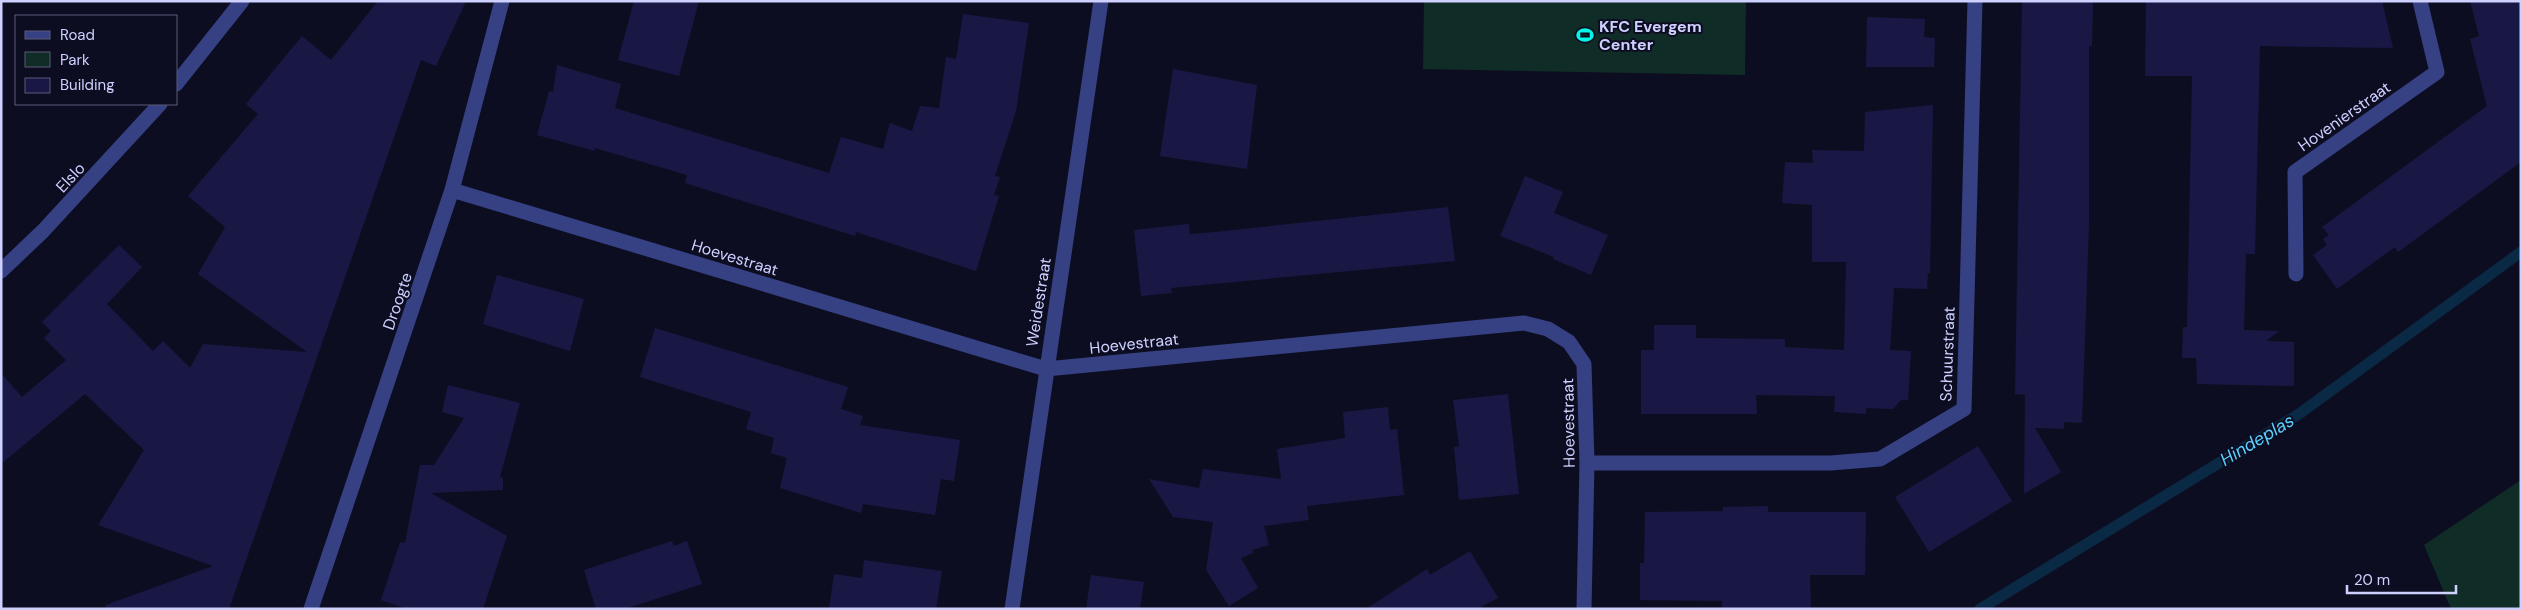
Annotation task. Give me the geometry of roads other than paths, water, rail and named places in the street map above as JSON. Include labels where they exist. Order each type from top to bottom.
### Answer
[{"type":"street","points":[[178,81],[242,1]]},
{"type":"street","name":"Droogte","points":[[311,609],[452,190],[502,1]]},
{"type":"street","name":"Weidestraat","points":[[1012,609],[1101,1]]},
{"type":"street","name":"Schuurstraat","points":[[1587,463],[1831,463],[1880,459],[1964,409],[1975,1]]},
{"type":"street","name":"Hovenierstraat","points":[[2296,274],[2295,172],[2437,72],[2420,1]]},
{"type":"street","name":"Elslo","points":[[1,272],[43,231],[159,105]]},
{"type":"street","name":"Hoevestraat","points":[[452,190],[1046,369],[1524,323],[1548,329],[1569,342],[1584,364],[1587,463],[1584,609]]},
{"type":"waterway","name":"Hindeplas","points":[[1980,609],[2299,414],[2521,252]]},
{"type":"place","name":"KFC Evergem Center","points":[[1585,35]]}]
